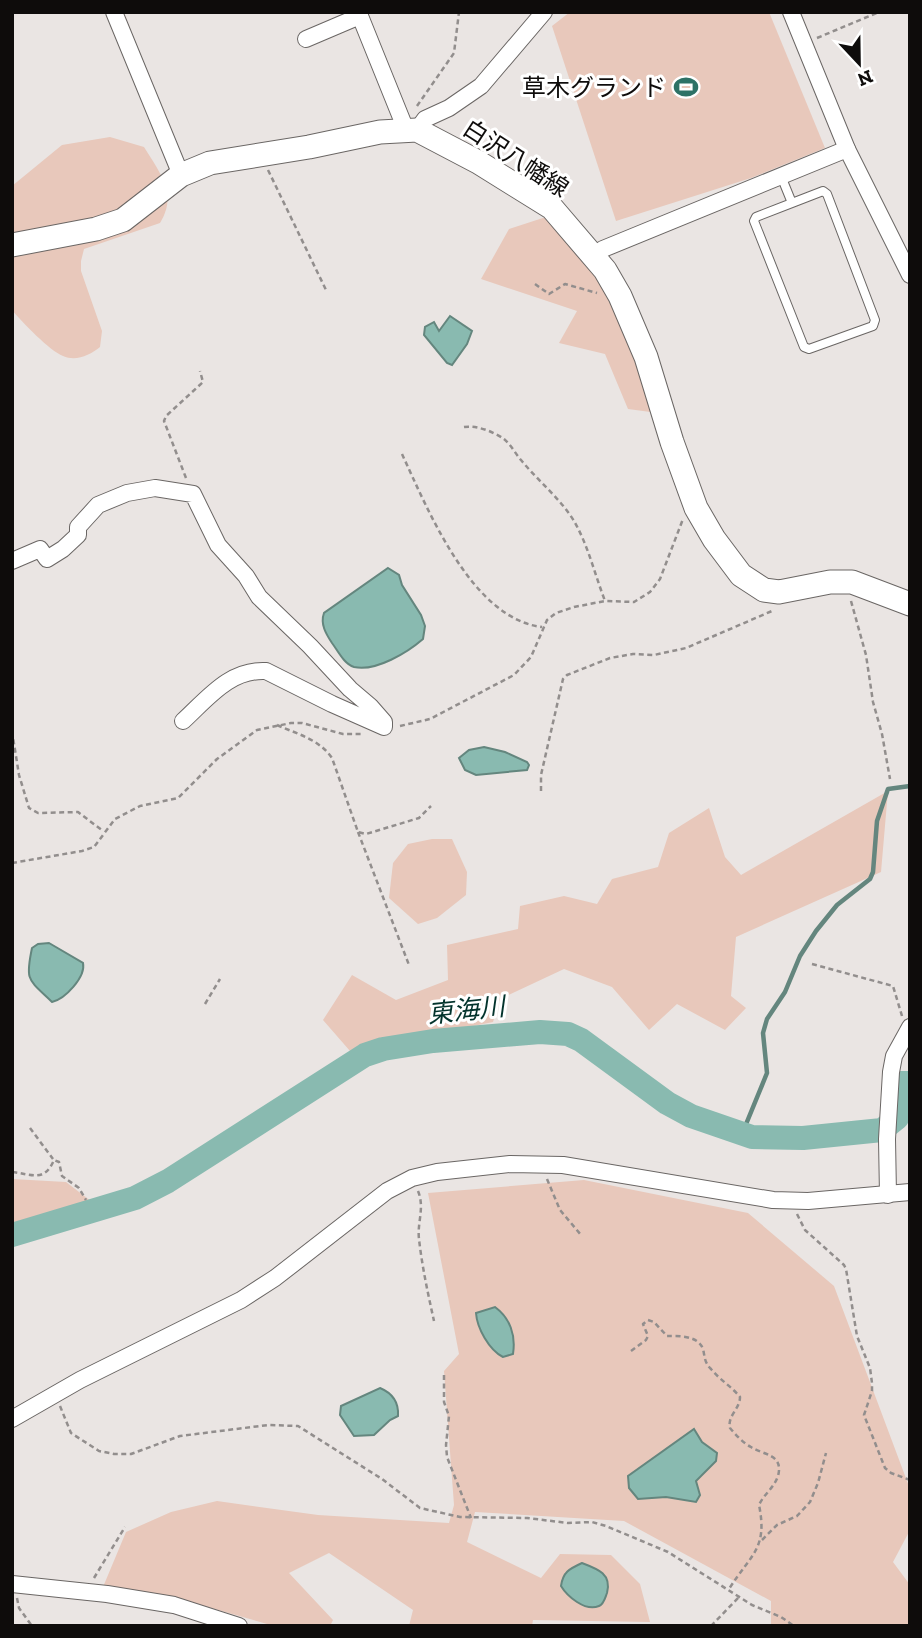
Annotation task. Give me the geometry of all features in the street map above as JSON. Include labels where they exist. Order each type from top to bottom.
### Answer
[{"type":"main road","points":[[12,245],[96,229],[123,220],[181,175],[210,163],[409,127]]},
{"type":"main road","name":"白沢八幡線","points":[[409,127],[478,162],[552,208],[599,261],[620,296],[646,357],[696,508],[727,558],[741,575],[764,590],[779,592],[830,582],[852,582],[910,604]]},
{"type":"street","points":[[114,12],[181,175]]},
{"type":"street","points":[[306,39],[360,14],[409,127],[449,108],[481,86],[544,12]]},
{"type":"street","points":[[791,12],[847,149],[910,275]]},
{"type":"street","points":[[599,261],[603,248],[847,149]]},
{"type":"street","points":[[12,561],[40,548],[47,559],[78,535],[78,527],[98,505],[127,493],[155,488],[193,494],[218,545],[246,576],[264,603],[310,646],[349,689],[370,706],[384,722],[384,727],[266,671],[254,670],[231,678],[183,720]]},
{"type":"street","points":[[888,1195],[888,1116],[894,1056],[905,1021]]},
{"type":"street","points":[[12,1419],[55,1394],[241,1300],[275,1278],[387,1191],[412,1178],[437,1172],[510,1164],[563,1166],[773,1200],[796,1201],[910,1192]]},
{"type":"street","points":[[13,1585],[87,1592],[174,1605],[239,1626]]},
{"type":"lane","points":[[780,176],[792,203]]},
{"type":"lane","points":[[823,191],[827,194],[875,320],[873,326],[809,349],[804,347],[754,221],[756,217],[792,203],[823,191]]},
{"type":"path","points":[[409,127],[454,53],[459,12]]},
{"type":"path","points":[[804,44],[879,12]]},
{"type":"path","points":[[261,153],[326,290]]},
{"type":"path","points":[[535,284],[548,294],[565,284],[596,294],[599,292],[601,271],[599,261]]},
{"type":"path","points":[[193,494],[164,421],[166,416],[203,382],[200,371]]},
{"type":"path","points":[[464,427],[482,429],[509,443],[573,519],[605,601]]},
{"type":"path","points":[[402,454],[453,553],[476,588],[516,618],[530,625],[543,627]]},
{"type":"path","points":[[852,582],[848,593],[866,655],[890,779]]},
{"type":"path","points":[[541,791],[541,775],[563,679],[567,675],[610,658],[633,654],[654,655],[686,648],[777,609]]},
{"type":"path","points":[[277,725],[325,748],[332,758],[409,965]]},
{"type":"path","points":[[12,731],[19,775],[29,808],[38,813],[78,812],[103,831]]},
{"type":"path","points":[[358,832],[366,834],[419,818],[431,806]]},
{"type":"path","points":[[812,964],[893,986],[905,1021]]},
{"type":"path","points":[[205,1004],[220,979]]},
{"type":"path","points":[[30,1128],[48,1156],[59,1162],[62,1176],[79,1188],[86,1200]]},
{"type":"path","points":[[12,1172],[35,1176],[44,1174],[50,1170],[54,1160]]},
{"type":"path","points":[[542,1165],[560,1210],[581,1235]]},
{"type":"path","points":[[412,1178],[420,1194],[422,1210],[419,1240],[433,1321]]},
{"type":"path","points":[[796,1201],[796,1213],[805,1230],[844,1265],[857,1336],[870,1368],[872,1383],[864,1415],[885,1468],[910,1480]]},
{"type":"path","points":[[631,1351],[648,1336],[643,1324],[645,1321],[654,1322],[667,1336],[686,1336],[701,1346],[705,1362],[738,1393],[740,1402],[730,1419],[730,1428],[748,1446],[772,1456],[779,1467],[774,1485],[760,1505],[762,1540]]},
{"type":"path","points":[[444,1376],[444,1402],[449,1416],[447,1457],[471,1518]]},
{"type":"path","points":[[55,1394],[71,1433],[100,1451],[114,1454],[131,1454],[180,1436],[268,1425],[298,1426],[382,1479],[420,1508],[471,1518],[527,1518],[568,1523],[592,1522],[606,1526],[668,1552],[739,1597],[782,1617],[794,1626]]},
{"type":"path","points":[[729,1589],[762,1540],[777,1525],[797,1516],[810,1502],[826,1453]]},
{"type":"path","points":[[87,1592],[125,1527]]},
{"type":"path","points":[[13,1585],[19,1608],[32,1626]]},
{"type":"path","points":[[711,1626],[739,1597]]},
{"type":"shaded area","name":"草木グランド","points":[[570,12],[769,12],[825,148],[751,178],[616,221],[552,26]]},
{"type":"shaded area","points":[[110,137],[144,147],[165,184],[167,203],[160,223],[84,249],[81,271],[102,331],[100,347],[83,357],[68,358],[44,342],[12,310],[12,186],[62,145]]},
{"type":"shaded area","points":[[552,215],[601,273],[658,413],[628,409],[605,354],[559,343],[577,311],[481,279],[509,229]]},
{"type":"shaded area","points":[[888,791],[881,872],[736,937],[731,996],[746,1008],[725,1030],[677,1004],[649,1030],[612,987],[564,969],[500,999],[493,1022],[350,1051],[323,1020],[352,975],[396,1000],[448,980],[447,945],[518,929],[520,906],[564,896],[597,904],[612,879],[658,867],[669,833],[709,808],[725,857],[741,875]]},
{"type":"shaded area","points":[[432,839],[452,839],[467,872],[466,895],[437,918],[418,924],[389,898],[393,863],[408,844]]},
{"type":"shaded area","points":[[12,1179],[66,1182],[96,1205],[12,1228]]},
{"type":"shaded area","points":[[584,1180],[748,1213],[834,1286],[910,1489],[910,1530],[893,1562],[910,1585],[910,1626],[771,1626],[771,1601],[624,1521],[475,1512],[467,1542],[541,1578],[560,1554],[611,1555],[640,1584],[650,1622],[533,1620],[532,1626],[409,1626],[413,1610],[329,1553],[289,1573],[333,1620],[330,1626],[274,1626],[176,1598],[103,1587],[126,1532],[171,1512],[217,1501],[318,1515],[449,1523],[454,1505],[444,1371],[459,1354],[428,1193]]},
{"type":"water","points":[[450,316],[472,331],[467,344],[452,365],[447,363],[424,335],[425,327],[434,322],[439,331]]},
{"type":"water","points":[[388,568],[399,575],[402,585],[421,615],[425,626],[423,639],[409,650],[382,664],[354,667],[344,660],[328,636],[323,625],[324,613]]},
{"type":"water","points":[[484,747],[505,752],[527,762],[527,770],[476,775],[465,770],[459,758],[469,750]]},
{"type":"water","points":[[49,943],[83,963],[81,975],[74,987],[52,1002],[33,984],[29,974],[32,948],[38,944]]},
{"type":"water","points":[[495,1307],[505,1316],[514,1340],[513,1354],[503,1357],[481,1332],[476,1313]]},
{"type":"water","points":[[380,1388],[394,1399],[398,1416],[374,1435],[354,1436],[340,1415],[341,1406]]},
{"type":"water","points":[[694,1429],[702,1442],[717,1453],[716,1461],[696,1481],[700,1495],[696,1502],[666,1497],[638,1499],[629,1488],[628,1476]]},
{"type":"water","points":[[582,1563],[606,1577],[607,1593],[599,1606],[582,1605],[561,1586],[567,1572]]},
{"type":"waterway","points":[[742,1134],[767,1073],[763,1033],[767,1019],[785,992],[800,956],[816,931],[837,905],[870,879],[873,872],[877,821],[888,789],[910,786]]},
{"type":"waterway","name":"東海川","points":[[12,1235],[135,1198],[168,1181],[365,1055],[383,1049],[433,1041],[540,1032],[568,1034],[581,1040],[667,1103],[691,1116],[752,1137],[803,1138],[882,1130],[897,1118],[901,1083],[910,1083]]},
{"type":"place","name":"草木グランド","points":[[686,87]]}]
